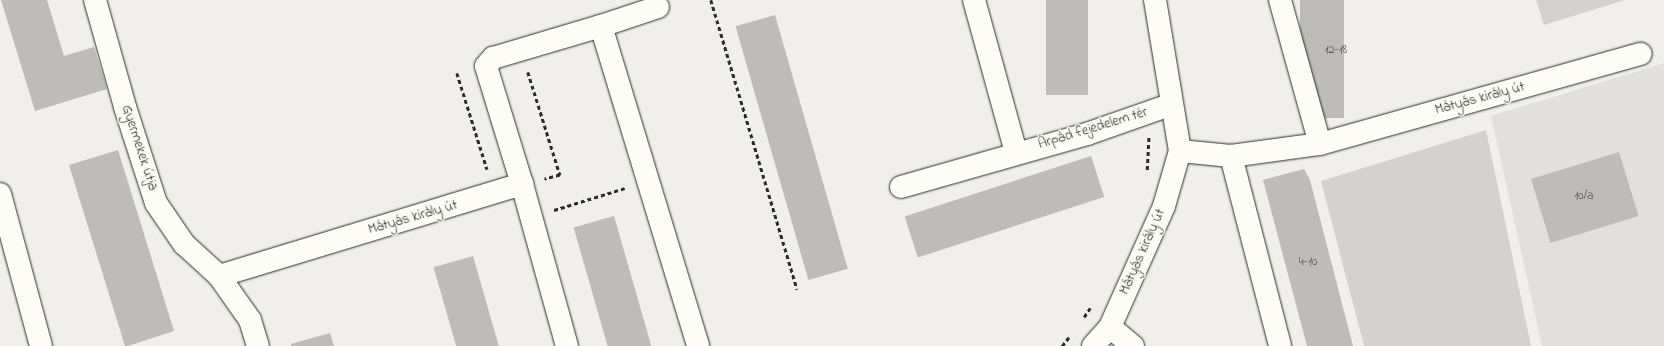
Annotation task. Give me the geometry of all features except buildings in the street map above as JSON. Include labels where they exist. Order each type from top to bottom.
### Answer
[{"type":"street","name":"Gyermekek útja","points":[[95,0],[125,106],[156,203],[184,244],[219,276]]},
{"type":"street","points":[[974,0],[1016,153]]},
{"type":"street","name":"Mátyás király út","points":[[1093,346],[1110,327],[1164,206],[1180,151],[1170,105],[1155,0]]},
{"type":"street","points":[[1280,0],[1320,144]]},
{"type":"street","points":[[567,346],[533,185],[486,66],[493,58],[601,26],[658,7]]},
{"type":"street","points":[[601,26],[698,346]]},
{"type":"street","name":"Mátyás király út","points":[[1180,151],[1231,156],[1320,144],[1641,54]]},
{"type":"street","name":"Árpád fejedelem tér","points":[[901,187],[1087,134],[1170,105]]},
{"type":"street","points":[[1231,156],[1280,346]]},
{"type":"street","name":"Mátyás király út","points":[[219,276],[494,192],[533,185]]},
{"type":"street","points":[[1,203],[41,346]]},
{"type":"street","points":[[219,276],[250,320],[258,346]]},
{"type":"street","points":[[1110,327],[1133,346]]},
{"type":"path","points":[[711,0],[797,289]]},
{"type":"path","points":[[521,50],[560,175],[541,180],[533,185]]},
{"type":"path","points":[[457,72],[494,192]]},
{"type":"path","points":[[1147,173],[1150,153],[1148,112]]},
{"type":"path","points":[[548,205],[550,211],[647,181]]},
{"type":"path","points":[[1081,321],[1094,302]]},
{"type":"path","points":[[1062,346],[1072,334]]},
{"type":"shaded area","points":[[1536,0],[1625,0],[1544,25]]},
{"type":"shaded area","points":[[1664,63],[1664,346],[1542,346],[1491,116]]},
{"type":"shaded area","points":[[1486,130],[1531,346],[1364,346],[1321,181]]}]
